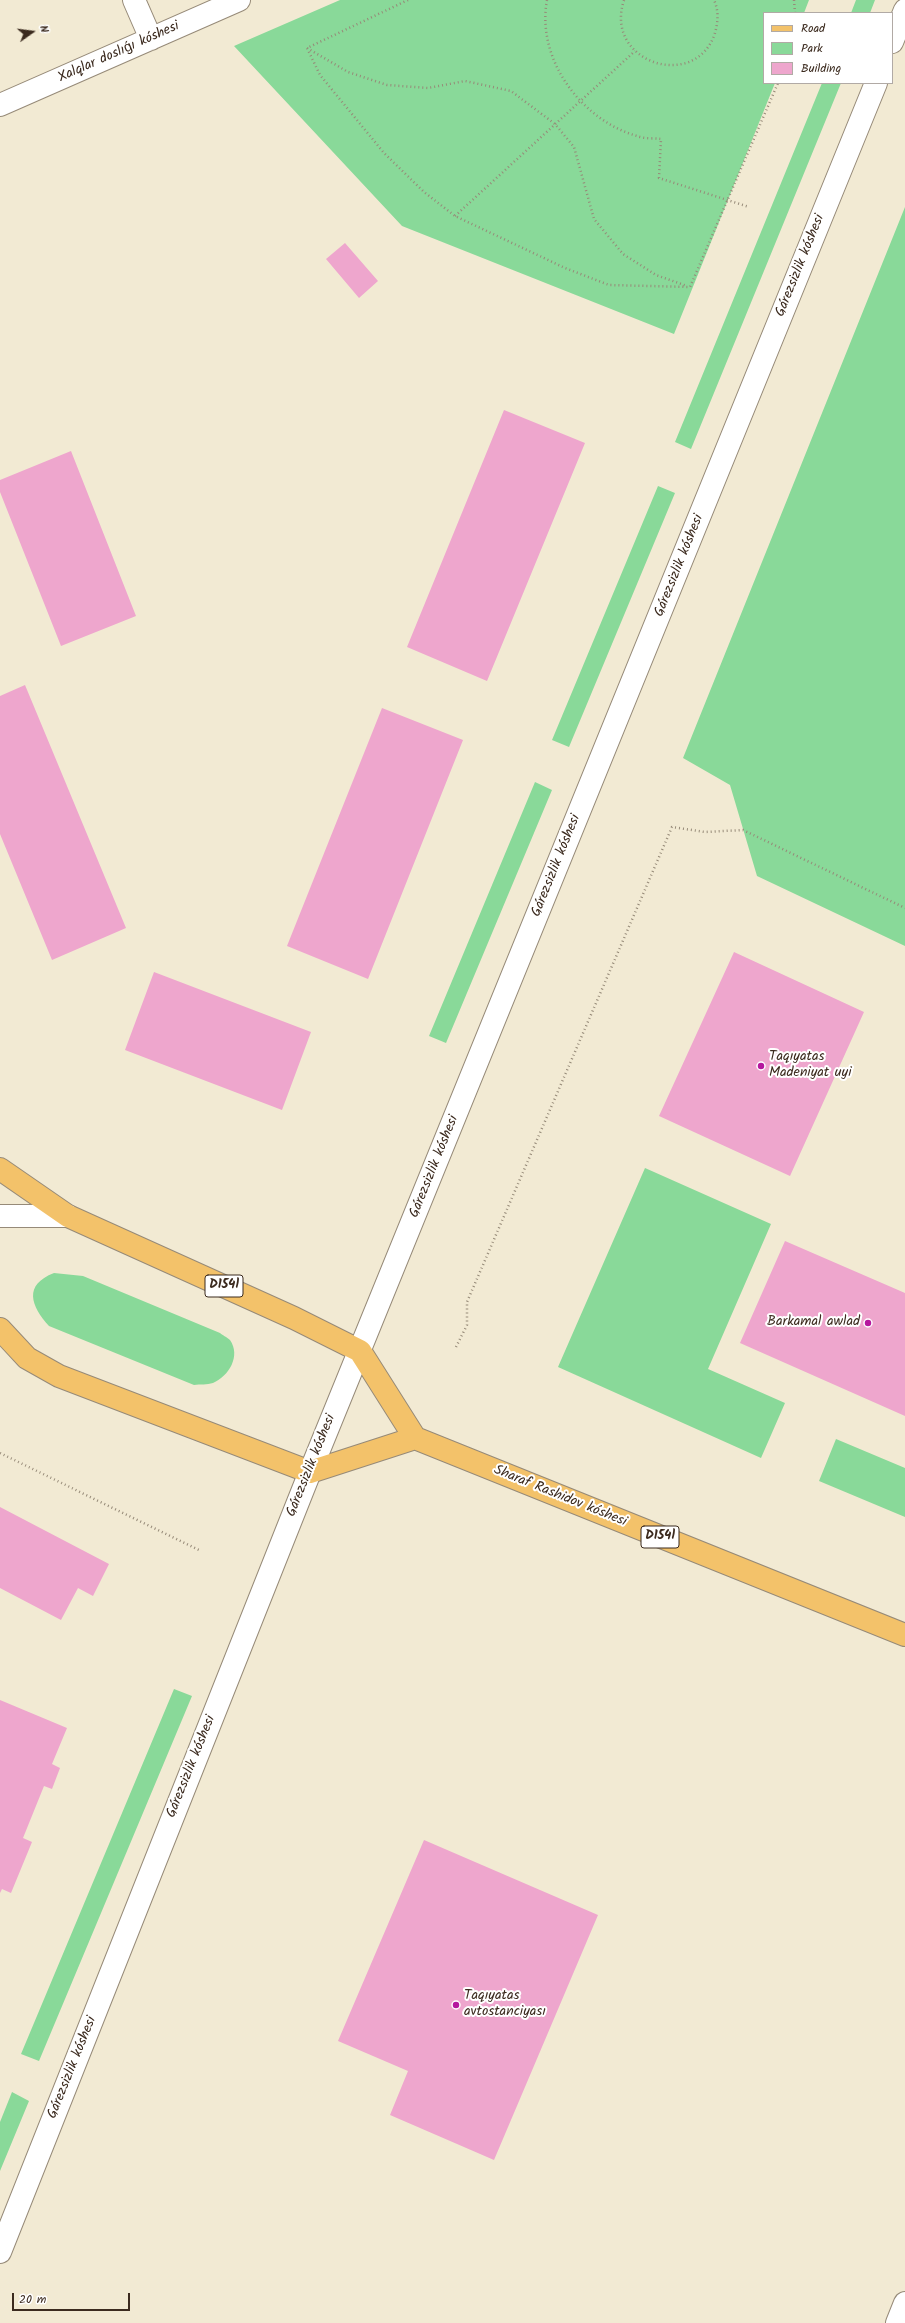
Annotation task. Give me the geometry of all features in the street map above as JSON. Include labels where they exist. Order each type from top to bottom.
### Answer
[{"type":"main road","name":"D154l","points":[[0,1169],[68,1216],[294,1318],[360,1351]]},
{"type":"main road","points":[[0,1329],[27,1358],[59,1376],[310,1472],[415,1438],[360,1351]]},
{"type":"main road","name":"Sharaf Rashidov kóshesi","points":[[415,1438],[905,1635]]},
{"type":"street","points":[[134,0],[151,38]]},
{"type":"street","name":"Xalqlar doslıǵı kóshesi","points":[[0,105],[239,0]]},
{"type":"street","points":[[893,40],[905,10]]},
{"type":"street","name":"Gárezsizlik kóshesi","points":[[0,2252],[310,1472],[876,84]]},
{"type":"street","points":[[0,1216],[68,1216]]},
{"type":"street","points":[[897,2323],[905,2303]]},
{"type":"path","points":[[307,48],[408,0]]},
{"type":"path","points":[[547,0],[545,12],[550,51],[567,87],[598,118],[637,136],[661,139],[659,178],[749,207]]},
{"type":"path","points":[[624,0],[621,9],[621,24],[626,39],[635,51],[647,60],[661,65],[677,65],[691,60],[704,51],[713,39],[718,23],[717,6],[714,0]]},
{"type":"path","points":[[794,0],[795,12]]},
{"type":"path","points":[[307,48],[348,72],[387,85],[428,88],[465,81],[511,91],[555,124],[574,147],[594,219],[623,254],[656,275],[690,287]]},
{"type":"path","points":[[307,48],[320,75],[384,153],[424,192],[455,216],[566,268],[609,285],[690,287]]},
{"type":"path","points":[[455,216],[635,51]]},
{"type":"path","points":[[690,287],[778,84]]},
{"type":"path","points":[[456,1347],[467,1325],[467,1302],[672,827],[705,832],[743,830],[905,908]]},
{"type":"path","points":[[0,1453],[200,1551]]},
{"type":"green space","points":[[340,0],[809,0],[804,12],[763,12],[763,84],[775,84],[674,334],[402,226],[234,46]]},
{"type":"green space","points":[[856,0],[875,0],[870,12],[851,12]]},
{"type":"green space","points":[[822,84],[841,84],[691,449],[675,442]]},
{"type":"green space","points":[[905,207],[905,946],[757,876],[730,785],[683,758]]},
{"type":"green space","points":[[658,486],[675,493],[569,747],[552,740]]},
{"type":"green space","points":[[535,782],[552,790],[446,1043],[429,1036]]},
{"type":"green space","points":[[645,1168],[771,1224],[708,1369],[785,1403],[761,1458],[558,1367]]},
{"type":"green space","points":[[54,1273],[83,1276],[220,1333],[230,1340],[233,1346],[234,1359],[232,1365],[219,1380],[208,1384],[194,1385],[49,1326],[34,1304],[33,1296],[34,1290],[38,1284],[44,1278]]},
{"type":"green space","points":[[836,1439],[905,1468],[905,1517],[819,1481]]},
{"type":"green space","points":[[174,1689],[192,1696],[39,2061],[21,2054]]},
{"type":"green space","points":[[12,2092],[29,2101],[0,2171],[0,2122]]},
{"type":"building","points":[[345,243],[378,281],[359,298],[326,259]]},
{"type":"building","points":[[504,410],[585,443],[487,681],[407,647]]},
{"type":"building","points":[[71,451],[136,616],[61,646],[0,492],[0,480]]},
{"type":"building","points":[[25,685],[126,928],[52,960],[0,834],[0,696]]},
{"type":"building","points":[[382,708],[463,740],[368,979],[287,946]]},
{"type":"building","name":"Taqıyatas Madeniyat uyi","points":[[734,952],[864,1012],[790,1176],[659,1116]]},
{"type":"building","points":[[154,972],[311,1032],[282,1110],[125,1050]]},
{"type":"building","points":[[785,1241],[905,1293],[905,1416],[740,1343]]},
{"type":"building","points":[[0,1507],[109,1564],[93,1596],[78,1588],[61,1620],[0,1588]]},
{"type":"building","points":[[0,1700],[67,1728],[52,1764],[60,1768],[52,1789],[44,1786],[23,1838],[32,1842],[11,1893],[2,1889],[0,1893]]},
{"type":"building","name":"Taqıyatas avtostanciyası","points":[[424,1840],[598,1915],[494,2160],[390,2115],[408,2071],[338,2041]]},
{"type":"place","name":"Taqıyatas Madeniyat uyi","points":[[761,1066]]},
{"type":"place","name":"Barkamal awlad","points":[[868,1323]]},
{"type":"place","name":"Taqıyatas avtostanciyası","points":[[456,2005]]}]
